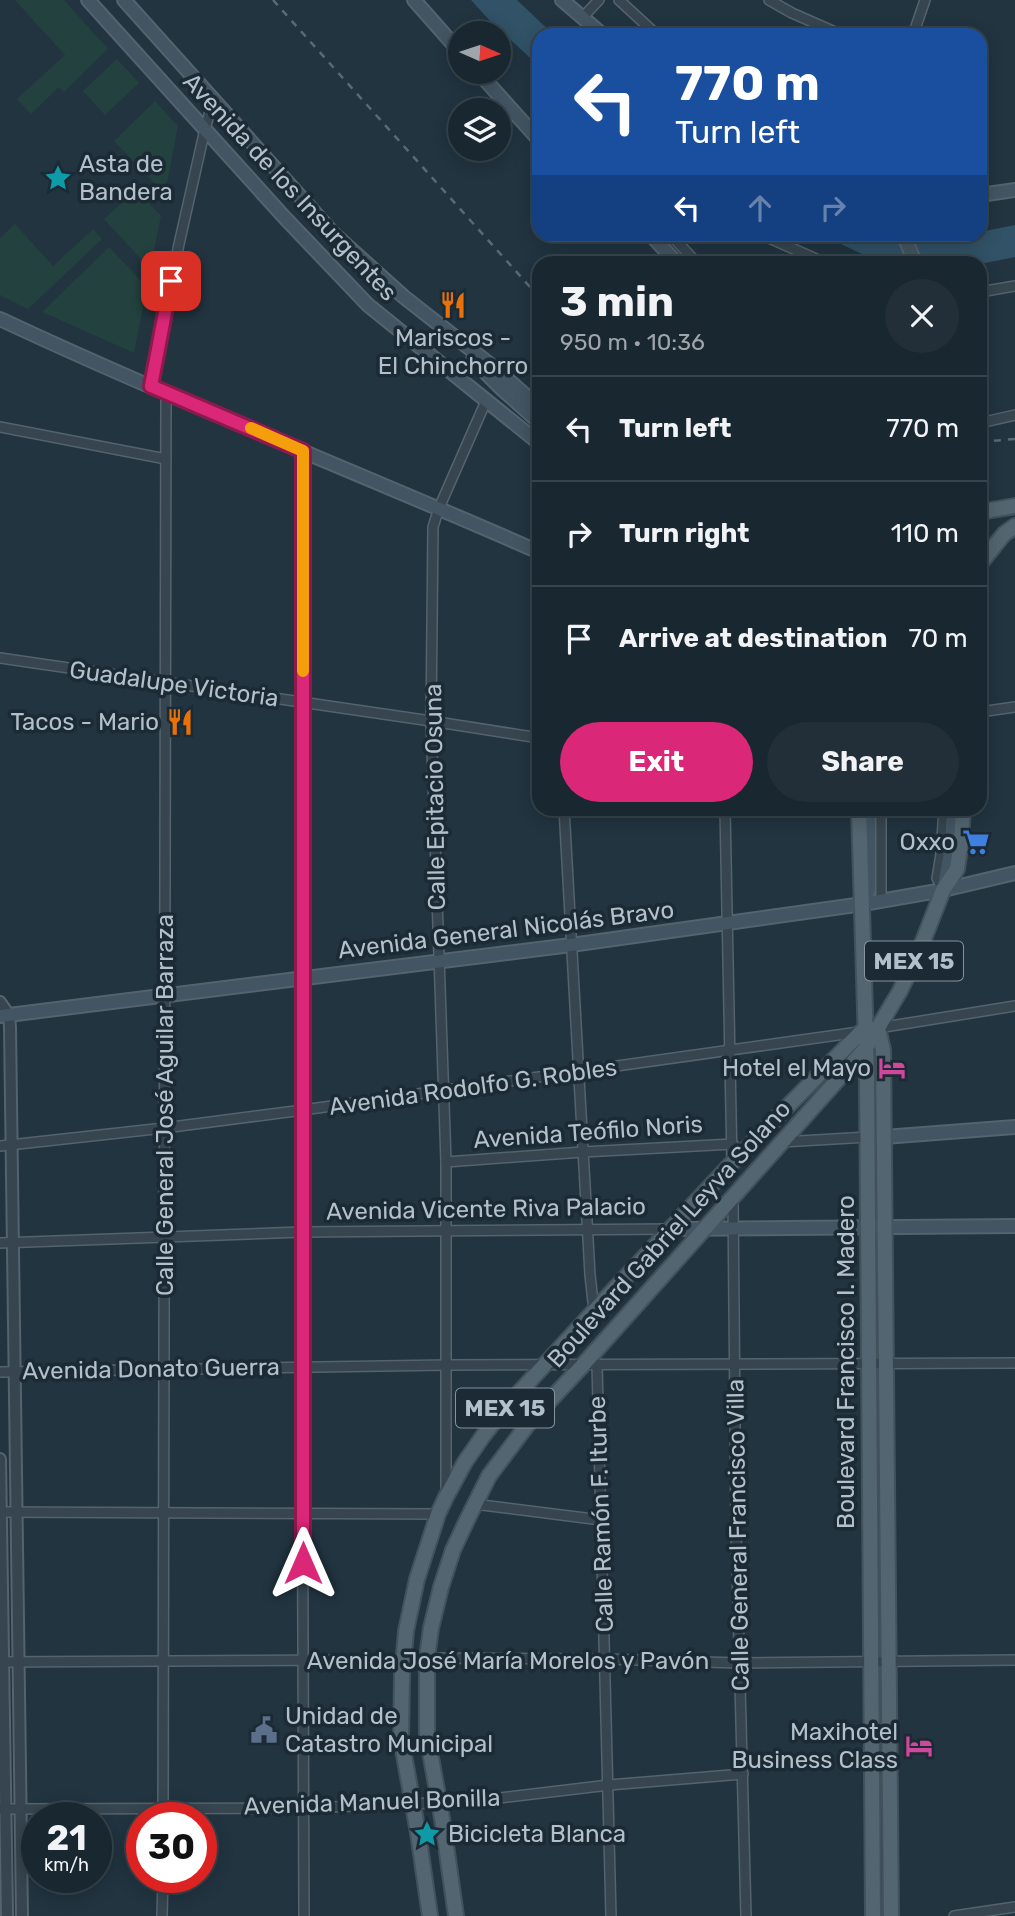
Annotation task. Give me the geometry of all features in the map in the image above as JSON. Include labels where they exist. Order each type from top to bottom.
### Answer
[{"type":"main road","name":"Avenida de los Insurgentes","points":[[88,0],[285,218],[368,305],[532,437]]},
{"type":"main road","name":"Avenida de los Insurgentes","points":[[124,0],[334,234],[404,297],[532,401]]},
{"type":"main road","points":[[414,0],[448,38]]},
{"type":"main road","points":[[562,0],[594,28]]},
{"type":"main road","points":[[489,84],[532,132]]},
{"type":"main road","points":[[987,194],[1015,190]]},
{"type":"main road","points":[[657,242],[670,256]]},
{"type":"main road","points":[[0,319],[532,549]]},
{"type":"main road","points":[[440,326],[532,416]]},
{"type":"main road","points":[[987,511],[1015,506]]},
{"type":"main road","points":[[987,555],[1004,534],[1015,526]]},
{"type":"main road","points":[[987,559],[991,550]]},
{"type":"main road","name":"Boulevard Francisco I. Madero","points":[[859,816],[868,1030],[883,1050],[891,1916]]},
{"type":"main road","points":[[863,904],[869,889],[869,816]]},
{"type":"main road","points":[[943,890],[951,847],[953,816]]},
{"type":"main road","name":"Boulevard Gabriel Leyva Solano","points":[[430,1916],[401,1738],[404,1661],[416,1579],[446,1497],[483,1436],[545,1364],[732,1163],[868,1030],[900,991],[943,890],[957,869],[963,816]]},
{"type":"main road","name":"Avenida General Nicolás Bravo","points":[[5,1015],[439,962],[728,923],[863,904],[943,890],[1015,873]]},
{"type":"main road","name":"Boulevard Gabriel Leyva Solano","points":[[456,1916],[427,1735],[427,1658],[441,1587],[453,1550],[474,1504],[489,1476],[527,1424],[590,1365],[733,1196],[866,1048],[868,1030]]},
{"type":"main road","name":"Boulevard Francisco I. Madero","points":[[866,1048],[873,1916]]},
{"type":"main road","points":[[884,1137],[1015,1127]]},
{"type":"main road","name":"Avenida Vicente Riva Palacio","points":[[671,1229],[1015,1226]]},
{"type":"street","points":[[582,18],[599,0]]},
{"type":"street","points":[[619,0],[649,28]]},
{"type":"street","points":[[769,0],[826,28]]},
{"type":"street","points":[[915,28],[925,0]]},
{"type":"street","points":[[151,386],[167,300],[213,101]]},
{"type":"street","points":[[677,242],[690,256]]},
{"type":"street","points":[[778,242],[810,256]]},
{"type":"street","points":[[987,291],[1015,286]]},
{"type":"street","name":"Calle General José Aguilar Barraza","points":[[163,1802],[166,393]]},
{"type":"street","name":"Calle Epitacio Osuna","points":[[446,1497],[446,1162],[431,721],[433,527],[486,401]]},
{"type":"street","points":[[987,421],[1015,415]]},
{"type":"street","points":[[0,427],[166,459]]},
{"type":"street","points":[[303,451],[304,1916]]},
{"type":"street","name":"Guadalupe Victoria","points":[[0,658],[532,737]]},
{"type":"street","points":[[987,711],[1015,706]]},
{"type":"street","points":[[564,816],[594,1311]]},
{"type":"street","points":[[725,816],[732,1163]]},
{"type":"street","points":[[881,816],[881,900]]},
{"type":"street","name":"Boulevard Gabriel Leyva Solano","points":[[943,816],[937,878],[943,890]]},
{"type":"street","points":[[0,1002],[5,1015],[12,1144],[21,1809]]},
{"type":"street","name":"Avenida Rodolfo G. Robles","points":[[0,1146],[164,1128],[730,1052],[1015,1006]]},
{"type":"street","points":[[782,1142],[868,1137]]},
{"type":"street","name":"Avenida Teófilo Noris","points":[[446,1162],[733,1144]]},
{"type":"street","name":"Calle General Francisco Villa","points":[[733,1196],[739,1663],[746,1916]]},
{"type":"street","name":"Avenida Vicente Riva Palacio","points":[[0,1242],[302,1232],[671,1229]]},
{"type":"street","name":"Avenida Donato Guerra","points":[[0,1372],[545,1364],[1015,1363]]},
{"type":"street","name":"Calle Ramón F. Iturbe","points":[[590,1365],[601,1520],[611,1916]]},
{"type":"street","points":[[0,1459],[3,1809],[7,1916]]},
{"type":"street","points":[[474,1504],[601,1520]]},
{"type":"street","points":[[0,1512],[438,1514]]},
{"type":"street","name":"Avenida José María Morelos y Pavón","points":[[1,1662],[404,1661],[427,1658],[739,1663],[1015,1660]]},
{"type":"street","name":"Avenida Manuel Bonilla","points":[[217,1811],[482,1800],[609,1785],[743,1774]]},
{"type":"street","name":"Avenida Manuel Bonilla","points":[[3,1809],[21,1809]]},
{"type":"street","points":[[22,1893],[22,1916]]},
{"type":"street","points":[[162,1916],[163,1893]]},
{"type":"street","points":[[954,1916],[1015,1907]]},
{"type":"green space","points":[[15,0],[64,0],[108,49],[64,92],[59,87],[31,114],[17,99],[65,55]]},
{"type":"green space","points":[[117,59],[139,83],[105,115],[83,91]]},
{"type":"green space","points":[[155,101],[178,126],[165,194],[114,141]]},
{"type":"green space","points":[[136,189],[161,216],[150,269],[104,219]]},
{"type":"green space","points":[[15,224],[53,266],[93,229],[102,239],[28,309],[0,295],[0,238]]},
{"type":"green space","points":[[109,247],[147,287],[134,353],[42,312]]},
{"type":"water","points":[[471,0],[517,0],[547,28],[532,28],[532,60],[511,40],[511,21],[490,21]]},
{"type":"water","points":[[1015,225],[1015,257],[987,263],[987,256],[874,256],[862,254],[837,242],[987,242],[987,231]]},
{"type":"railway","points":[[273,0],[532,289]]},
{"type":"railway","points":[[987,441],[1015,439]]},
{"type":"slow traffic","points":[[251,428],[303,451],[303,671]]},
{"type":"place","name":"Asta de Bandera","points":[[58,178]]},
{"type":"place","name":"Mariscos - El Chinchorro","points":[[453,305]]},
{"type":"place","name":"Tacos - Mario","points":[[180,722]]},
{"type":"place","name":"Oxxo","points":[[976,842]]},
{"type":"place","name":"Hotel el Mayo","points":[[892,1068]]},
{"type":"place","name":"Unidad de Catastro Municipal","points":[[264,1730]]},
{"type":"place","name":"Maxihotel Business Class","points":[[919,1746]]},
{"type":"place","name":"Bicicleta Blanca","points":[[427,1834]]},
{"type":"route","points":[[171,281],[151,386],[303,451],[303,1563]]}]
